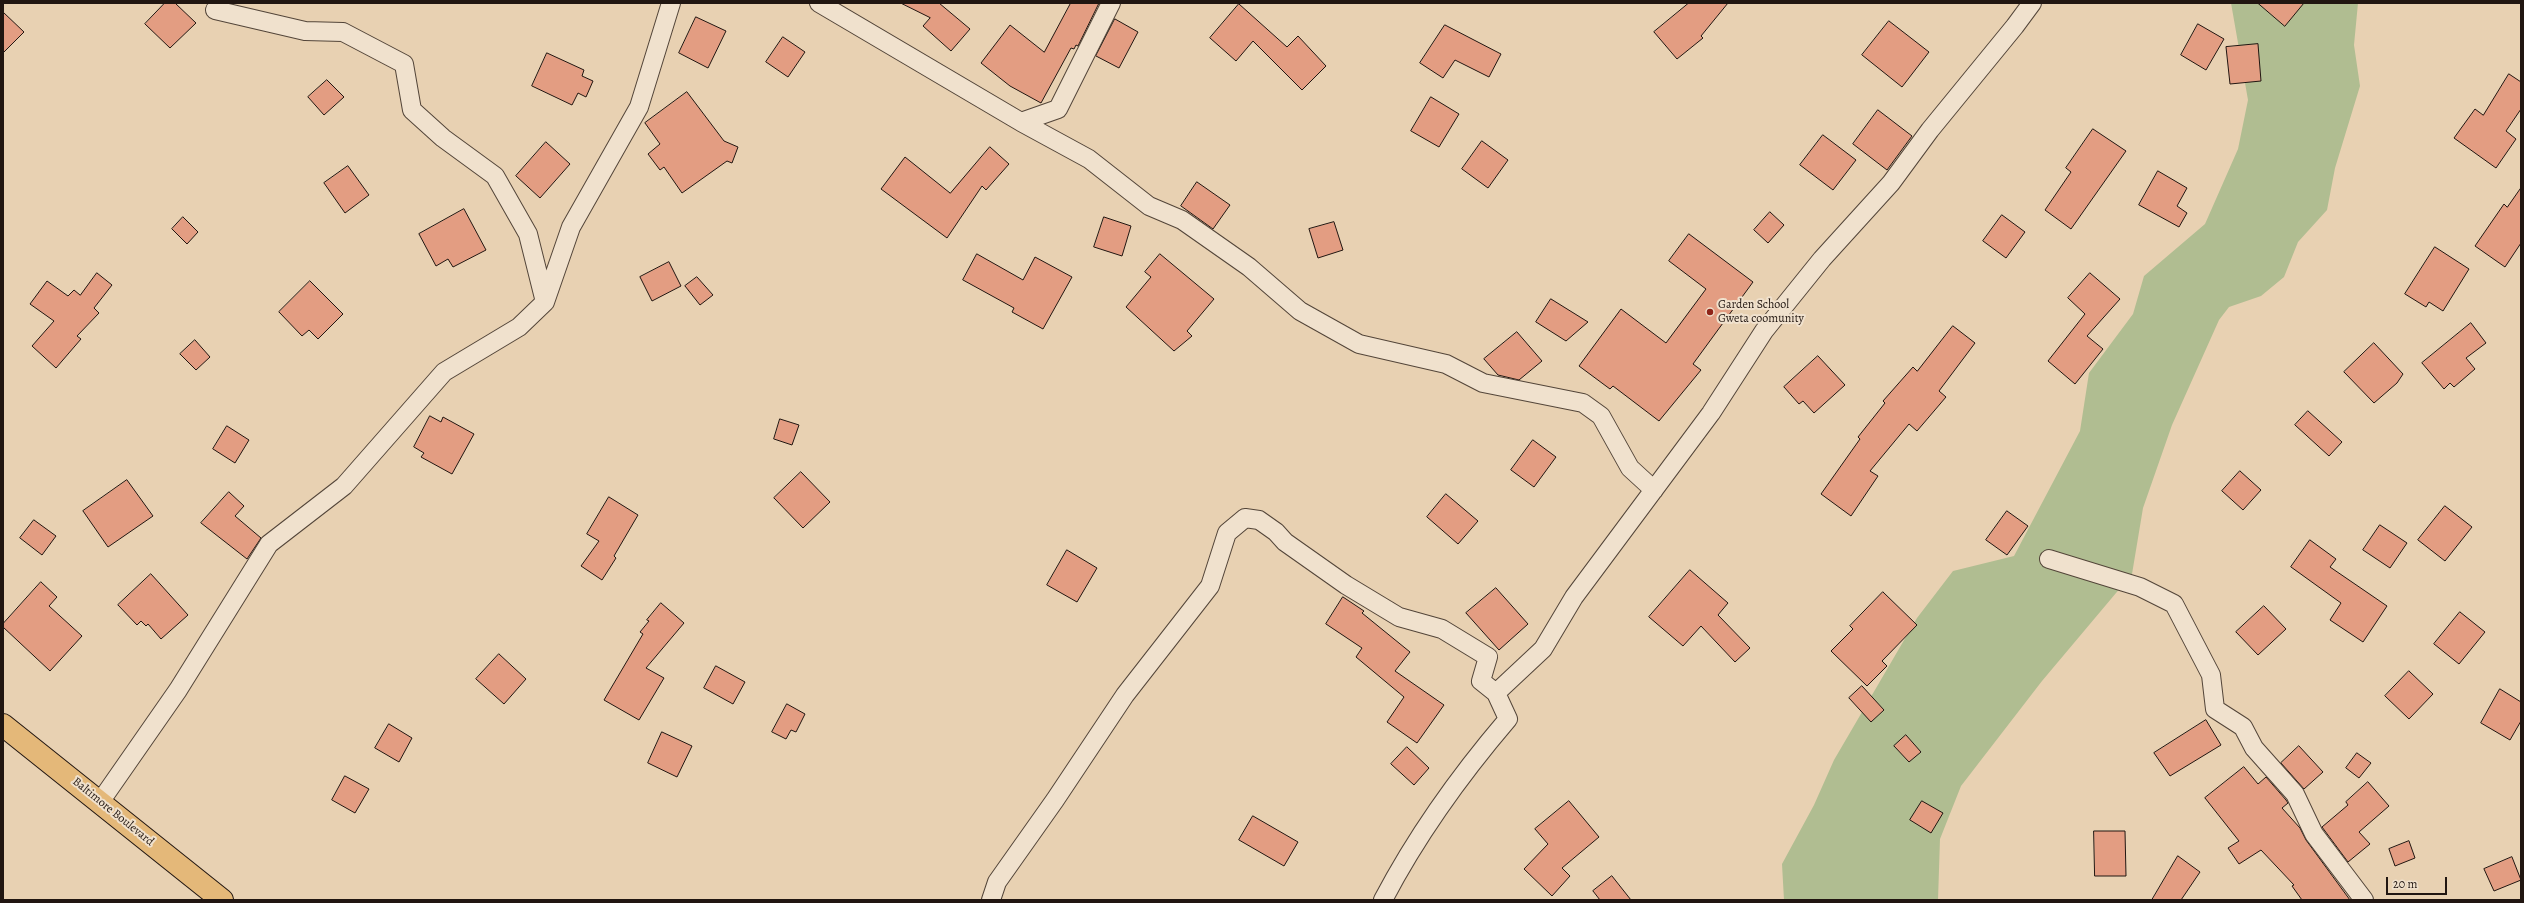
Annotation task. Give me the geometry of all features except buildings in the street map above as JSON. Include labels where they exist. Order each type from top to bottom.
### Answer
[{"type":"highway","name":"Baltimore Boulevard","points":[[3,725],[222,900]]},
{"type":"street","points":[[100,802],[178,690],[270,544],[344,486],[444,372],[519,327],[545,302],[571,227],[639,107],[671,3]]},
{"type":"street","points":[[819,3],[1021,122],[1089,159],[1149,206],[1182,220],[1249,267],[1300,311],[1359,344],[1446,364],[1483,383],[1583,403],[1601,416],[1630,468],[1654,490]]},
{"type":"street","points":[[1021,122],[1058,109],[1111,3]]},
{"type":"street","points":[[1496,693],[1543,649],[1574,597],[1711,413],[1764,332],[1822,259],[1891,183],[1930,130],[2016,26],[2032,3]]},
{"type":"street","points":[[215,10],[305,31],[343,32],[404,64],[412,110],[443,138],[495,176],[528,234],[545,302]]},
{"type":"street","points":[[991,900],[997,882],[1082,761],[1125,695],[1210,586],[1227,533],[1246,518],[1259,520],[1276,532],[1285,542],[1346,585],[1399,617],[1442,629],[1488,657],[1481,681],[1496,693],[1508,718],[1467,767],[1397,874],[1383,900]]},
{"type":"street","points":[[2049,559],[2140,587],[2174,604],[2211,675],[2215,709],[2243,727],[2254,748],[2296,794],[2314,834],[2364,900]]},
{"type":"green space","points":[[2231,3],[2358,3],[2354,45],[2360,86],[2335,168],[2327,210],[2298,242],[2284,277],[2261,296],[2229,307],[2219,320],[2172,425],[2143,508],[2132,574],[2042,681],[1961,786],[1940,839],[1938,900],[1784,900],[1782,864],[1814,805],[1834,760],[1917,618],[1953,571],[2014,556],[2080,431],[2089,373],[2133,314],[2144,276],[2205,224],[2238,149],[2248,100]]},
{"type":"place","name":"Garden School Gweta coomunity","points":[[1710,312]]}]
